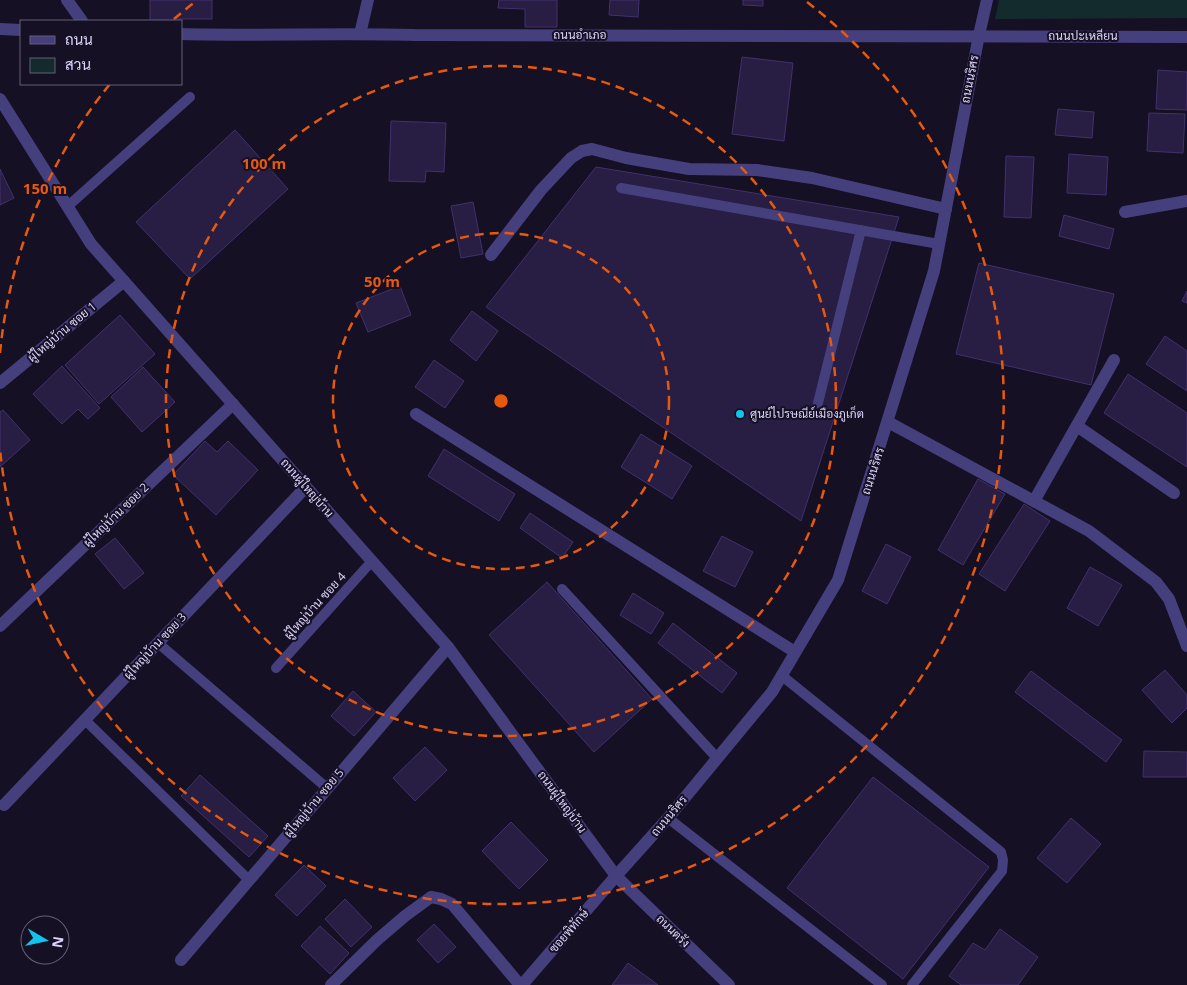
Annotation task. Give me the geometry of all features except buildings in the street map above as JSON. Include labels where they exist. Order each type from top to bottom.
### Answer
[{"type":"street","points":[[67,0],[81,20]]},
{"type":"street","points":[[360,34],[368,0]]},
{"type":"street","name":"ถนนนริศร","points":[[616,876],[668,818],[772,692],[838,580],[934,271],[978,35],[987,0]]},
{"type":"street","points":[[0,29],[20,30]]},
{"type":"street","name":"ถนนอำเภอ","points":[[182,34],[360,34],[415,36],[978,35]]},
{"type":"street","name":"ถนนปะเหลียน","points":[[978,35],[1187,37]]},
{"type":"street","name":"ถนนผู้ใหญ่บ้าน","points":[[0,99],[91,244],[448,647],[616,876]]},
{"type":"street","points":[[491,254],[541,190],[571,158],[582,151],[592,149],[626,158],[689,169],[757,170],[812,178],[946,209]]},
{"type":"street","points":[[1125,212],[1187,201]]},
{"type":"street","name":"ผู้ใหญ่บ้าน ซอย 1","points":[[0,383],[124,281]]},
{"type":"street","points":[[1034,501],[1114,360]]},
{"type":"street","name":"ผู้ใหญ่บ้าน ซอย 2","points":[[0,626],[233,404]]},
{"type":"street","points":[[416,414],[795,652]]},
{"type":"street","points":[[888,422],[1088,531],[1156,582],[1169,599],[1187,646]]},
{"type":"street","points":[[1077,426],[1174,493]]},
{"type":"street","name":"ผู้ใหญ่บ้าน ซอย 3","points":[[4,805],[306,487]]},
{"type":"street","name":"ผู้ใหญ่บ้าน ซอย 5","points":[[181,960],[448,647]]},
{"type":"street","name":"ซอยพิทักษ์","points":[[521,985],[616,876]]},
{"type":"street","name":"ถนนตรัง","points":[[616,876],[729,985]]},
{"type":"street","points":[[332,985],[377,940],[431,897],[452,904],[521,985]]},
{"type":"lane","points":[[68,206],[190,97]]},
{"type":"lane","points":[[621,188],[939,244]]},
{"type":"lane","points":[[818,403],[861,230]]},
{"type":"lane","name":"ผู้ใหญ่บ้าน ซอย 4","points":[[276,668],[372,561]]},
{"type":"lane","points":[[562,588],[717,758]]},
{"type":"lane","points":[[158,643],[327,788]]},
{"type":"lane","points":[[782,675],[1000,852],[1003,860],[1002,871],[912,985]]},
{"type":"lane","points":[[84,720],[249,880]]},
{"type":"lane","points":[[668,818],[882,985]]},
{"type":"green space","points":[[999,0],[1187,0],[1187,18],[995,19]]},
{"type":"place","name":"ศูนย์ไปรษณีย์เมืองภูเก็ต","points":[[740,414]]}]
